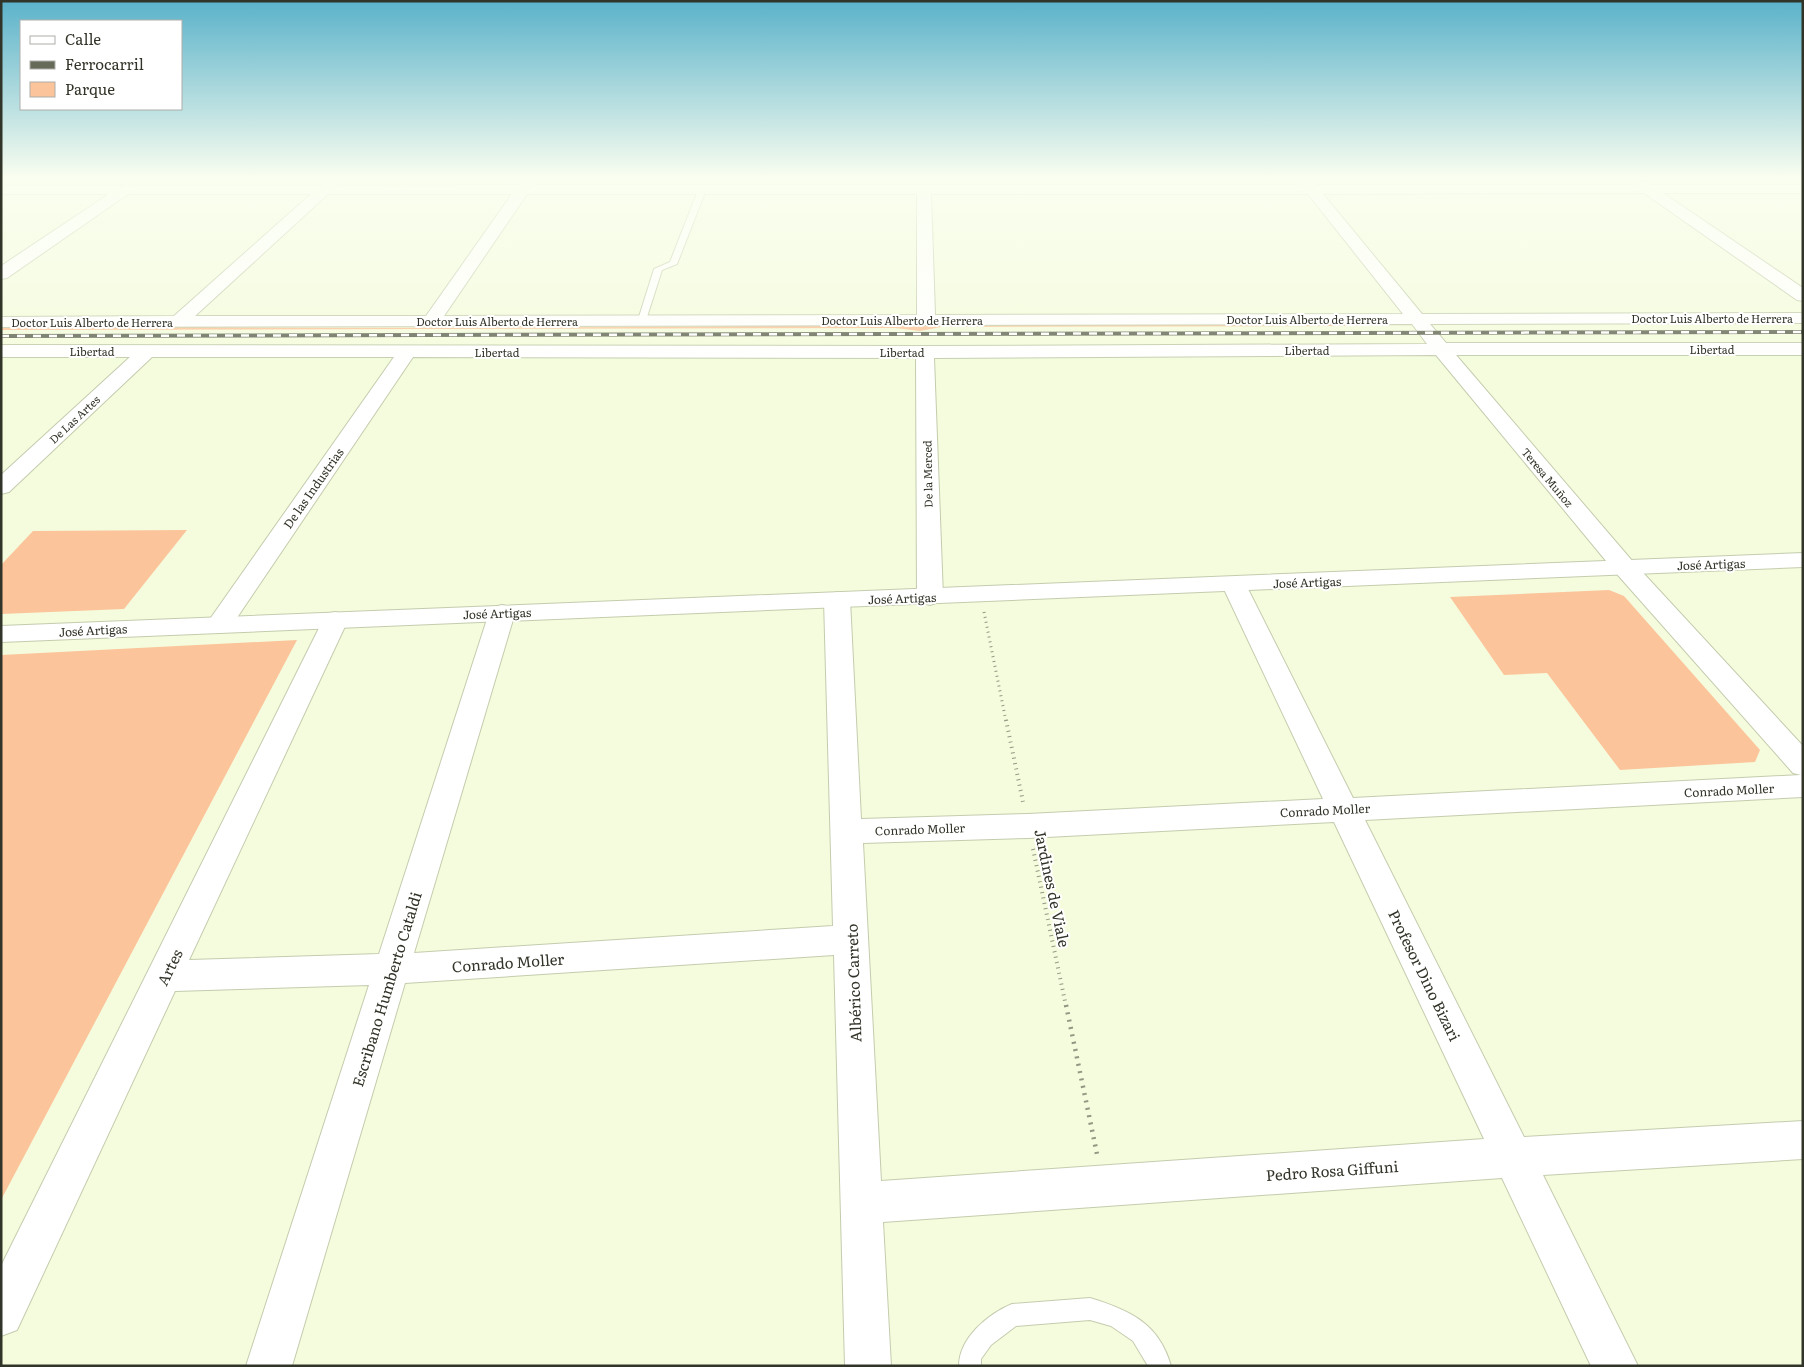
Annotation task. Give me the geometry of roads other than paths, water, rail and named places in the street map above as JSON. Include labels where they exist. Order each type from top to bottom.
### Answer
[{"type":"street","points":[[1,274],[47,243]]},
{"type":"street","points":[[179,322],[266,243]]},
{"type":"street","points":[[431,320],[485,243]]},
{"type":"street","points":[[925,243],[926,320]]},
{"type":"street","name":"Teresa Muñoz","points":[[1356,243],[1441,349],[1625,568],[1803,765]]},
{"type":"street","points":[[1726,243],[1803,296]]},
{"type":"street","name":"Doctor Luis Alberto de Herrera","points":[[1,322],[1803,318]]},
{"type":"street","name":"Libertad","points":[[1,351],[925,352],[1803,349]]},
{"type":"street","name":"De Las Artes","points":[[1,487],[147,351]]},
{"type":"street","name":"De las Industrias","points":[[219,624],[407,352]]},
{"type":"street","name":"De la Merced","points":[[925,352],[930,597]]},
{"type":"street","name":"José Artigas","points":[[1,634],[1234,585],[1803,560]]},
{"type":"street","name":"Profesor Dino Bizari","points":[[1234,585],[1615,1366]]},
{"type":"street","name":"Albérico Carreto","points":[[837,600],[868,1366]]},
{"type":"street","name":"Escribano Humberto Cataldi","points":[[269,1366],[502,613]]},
{"type":"street","name":"Artes","points":[[1,1314],[335,620]]},
{"type":"street","name":"Conrado Moller","points":[[847,831],[1028,826],[1803,786]]},
{"type":"street","name":"Conrado Moller","points":[[165,976],[392,969],[851,939]]},
{"type":"street","name":"Pedro Rosa Giffuni","points":[[862,1203],[1803,1140]]},
{"type":"lane","points":[[642,320],[658,269],[673,264],[681,243]]},
{"type":"lane","points":[[970,1366],[970,1356],[983,1337],[1012,1315],[1090,1309],[1116,1317],[1141,1332],[1158,1359],[1160,1366]]},
{"type":"railway","points":[[1,336],[1803,332]]}]
